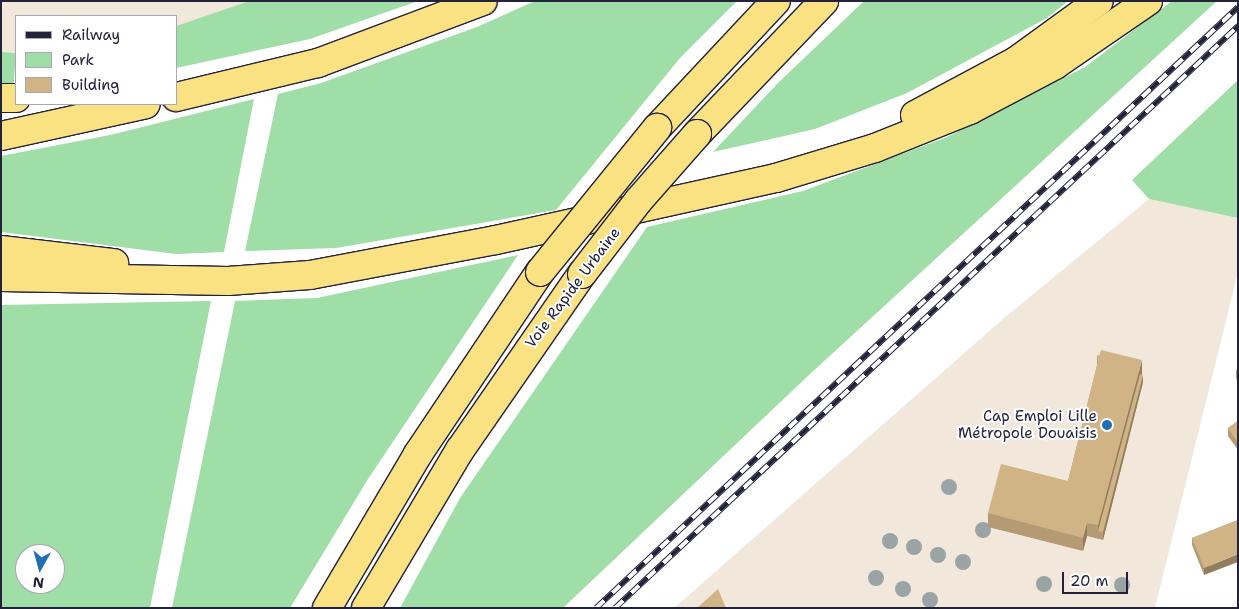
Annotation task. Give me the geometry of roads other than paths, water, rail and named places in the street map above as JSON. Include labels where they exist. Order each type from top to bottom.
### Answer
[{"type":"highway","points":[[178,97],[318,63],[483,1]]},
{"type":"highway","points":[[328,608],[423,446],[540,272],[657,128],[776,1]]},
{"type":"highway","name":"Voie Rapide Urbaine","points":[[366,608],[460,450],[582,274],[639,200],[697,134],[824,1]]},
{"type":"highway","points":[[682,197],[809,157],[916,115],[1022,56],[1099,1]]},
{"type":"highway","points":[[1,277],[228,280],[310,275],[496,240],[803,171],[928,128],[970,110],[1055,65],[1148,1]]},
{"type":"highway","points":[[178,83],[263,67],[400,32]]},
{"type":"highway","points":[[1,98],[15,98]]},
{"type":"highway","points":[[1,136],[141,105]]},
{"type":"highway","points":[[1,250],[162,265],[251,267],[366,263]]},
{"type":"railway","points":[[596,608],[1238,7]]},
{"type":"railway","points":[[615,608],[1238,26]]},
{"type":"place","name":"Cap Emploi Lille Métropole Douaisis","points":[[1107,425]]}]
